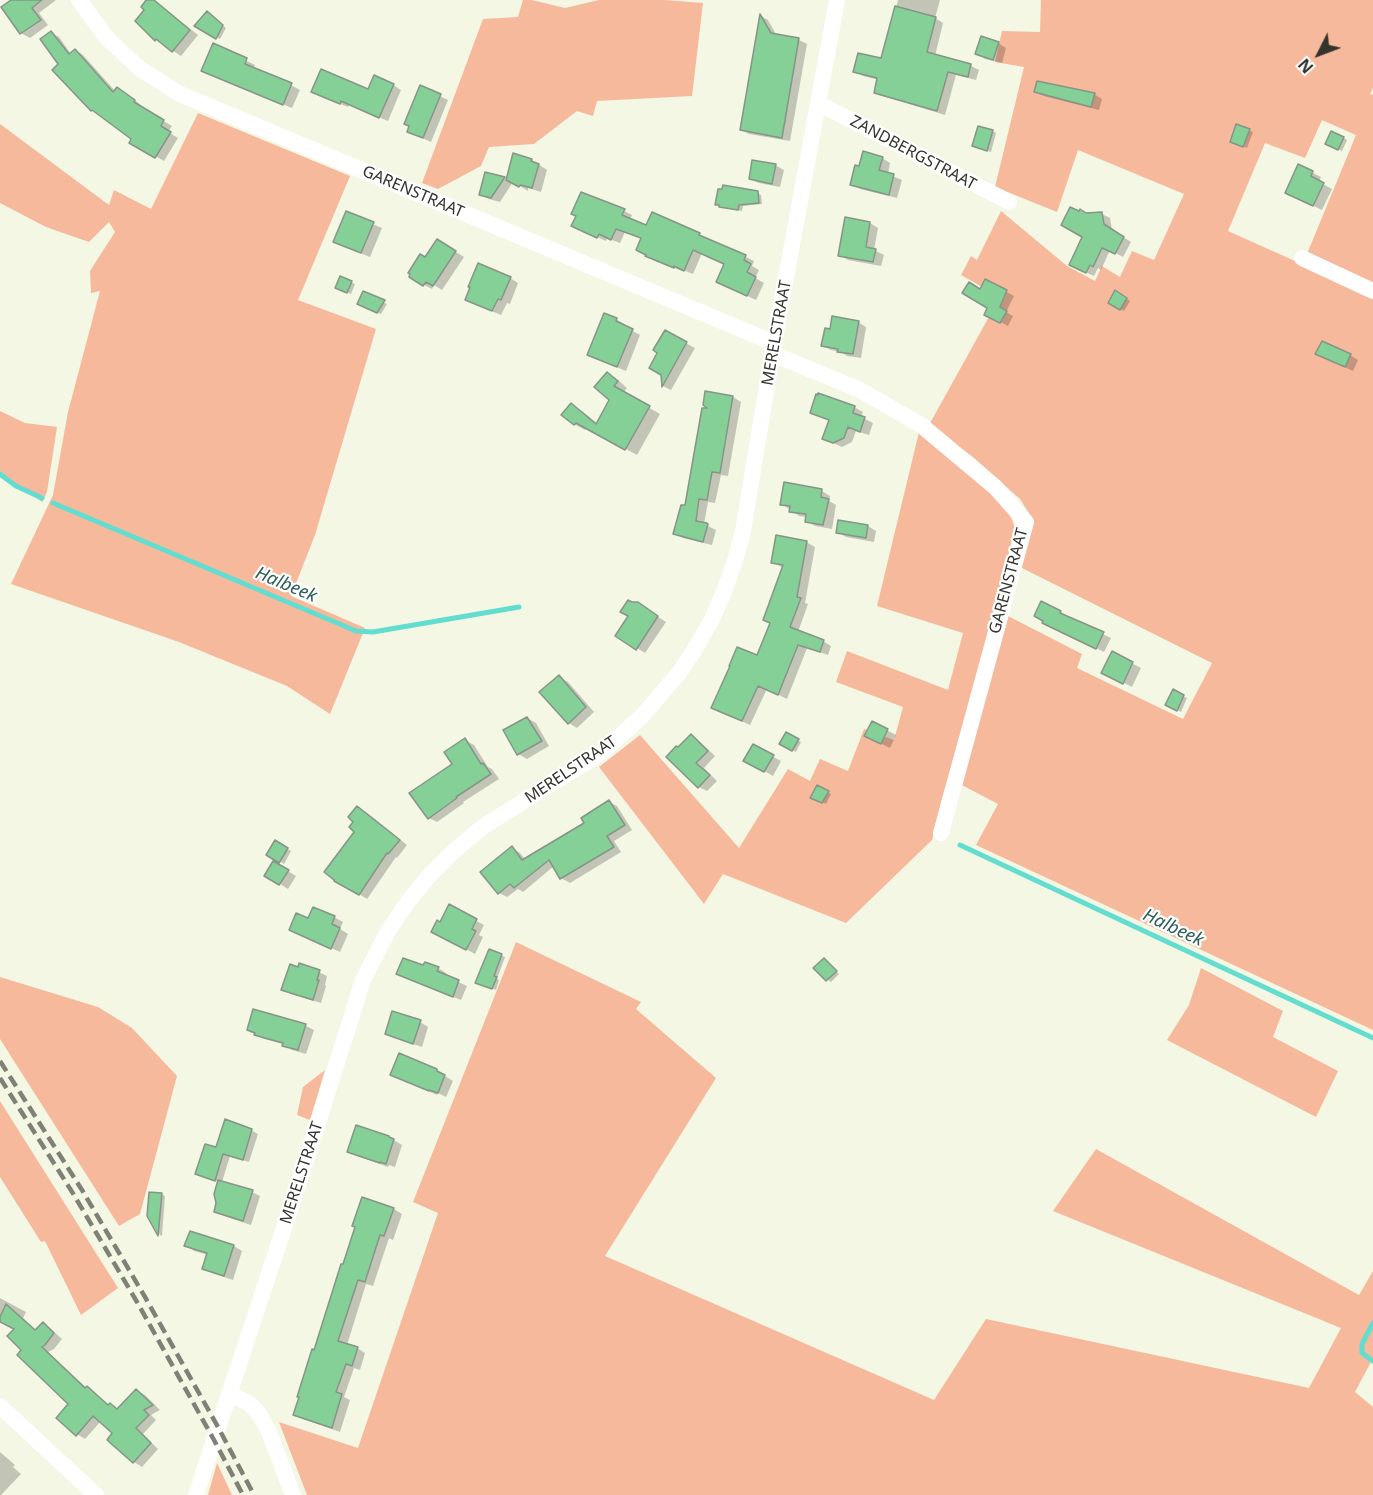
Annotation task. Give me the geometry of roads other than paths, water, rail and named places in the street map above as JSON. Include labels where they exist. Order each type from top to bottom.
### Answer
[{"type":"street","name":"GARENSTRAAT","points":[[79,0],[106,37],[131,61],[180,94],[773,348],[860,390],[921,425],[994,487],[1026,522],[941,832]]},
{"type":"street","name":"MERELSTRAAT","points":[[196,1495],[363,980],[388,931],[409,900],[455,850],[484,826],[601,753],[642,716],[679,673],[695,649],[723,594],[743,531],[773,348],[837,0]]},
{"type":"street","name":"ZANDBERGSTRAAT","points":[[818,103],[1008,202]]},
{"type":"street","points":[[1302,258],[1373,291]]},
{"type":"street","points":[[229,1394],[249,1403],[260,1415],[269,1432],[293,1495]]},
{"type":"street","points":[[0,1406],[96,1495]]},
{"type":"waterway","name":"Halbeek","points":[[0,474],[16,486],[42,498]]},
{"type":"waterway","name":"Halbeek","points":[[53,503],[356,631],[373,632],[519,607]]},
{"type":"waterway","name":"Halbeek","points":[[960,845],[1373,1038]]},
{"type":"waterway","name":"Halbeek","points":[[1373,1323],[1362,1344],[1362,1353],[1373,1361]]},
{"type":"railway","points":[[0,1061],[82,1190],[145,1297],[254,1495]]},
{"type":"railway","points":[[0,1078],[74,1195],[137,1302],[243,1495]]}]
